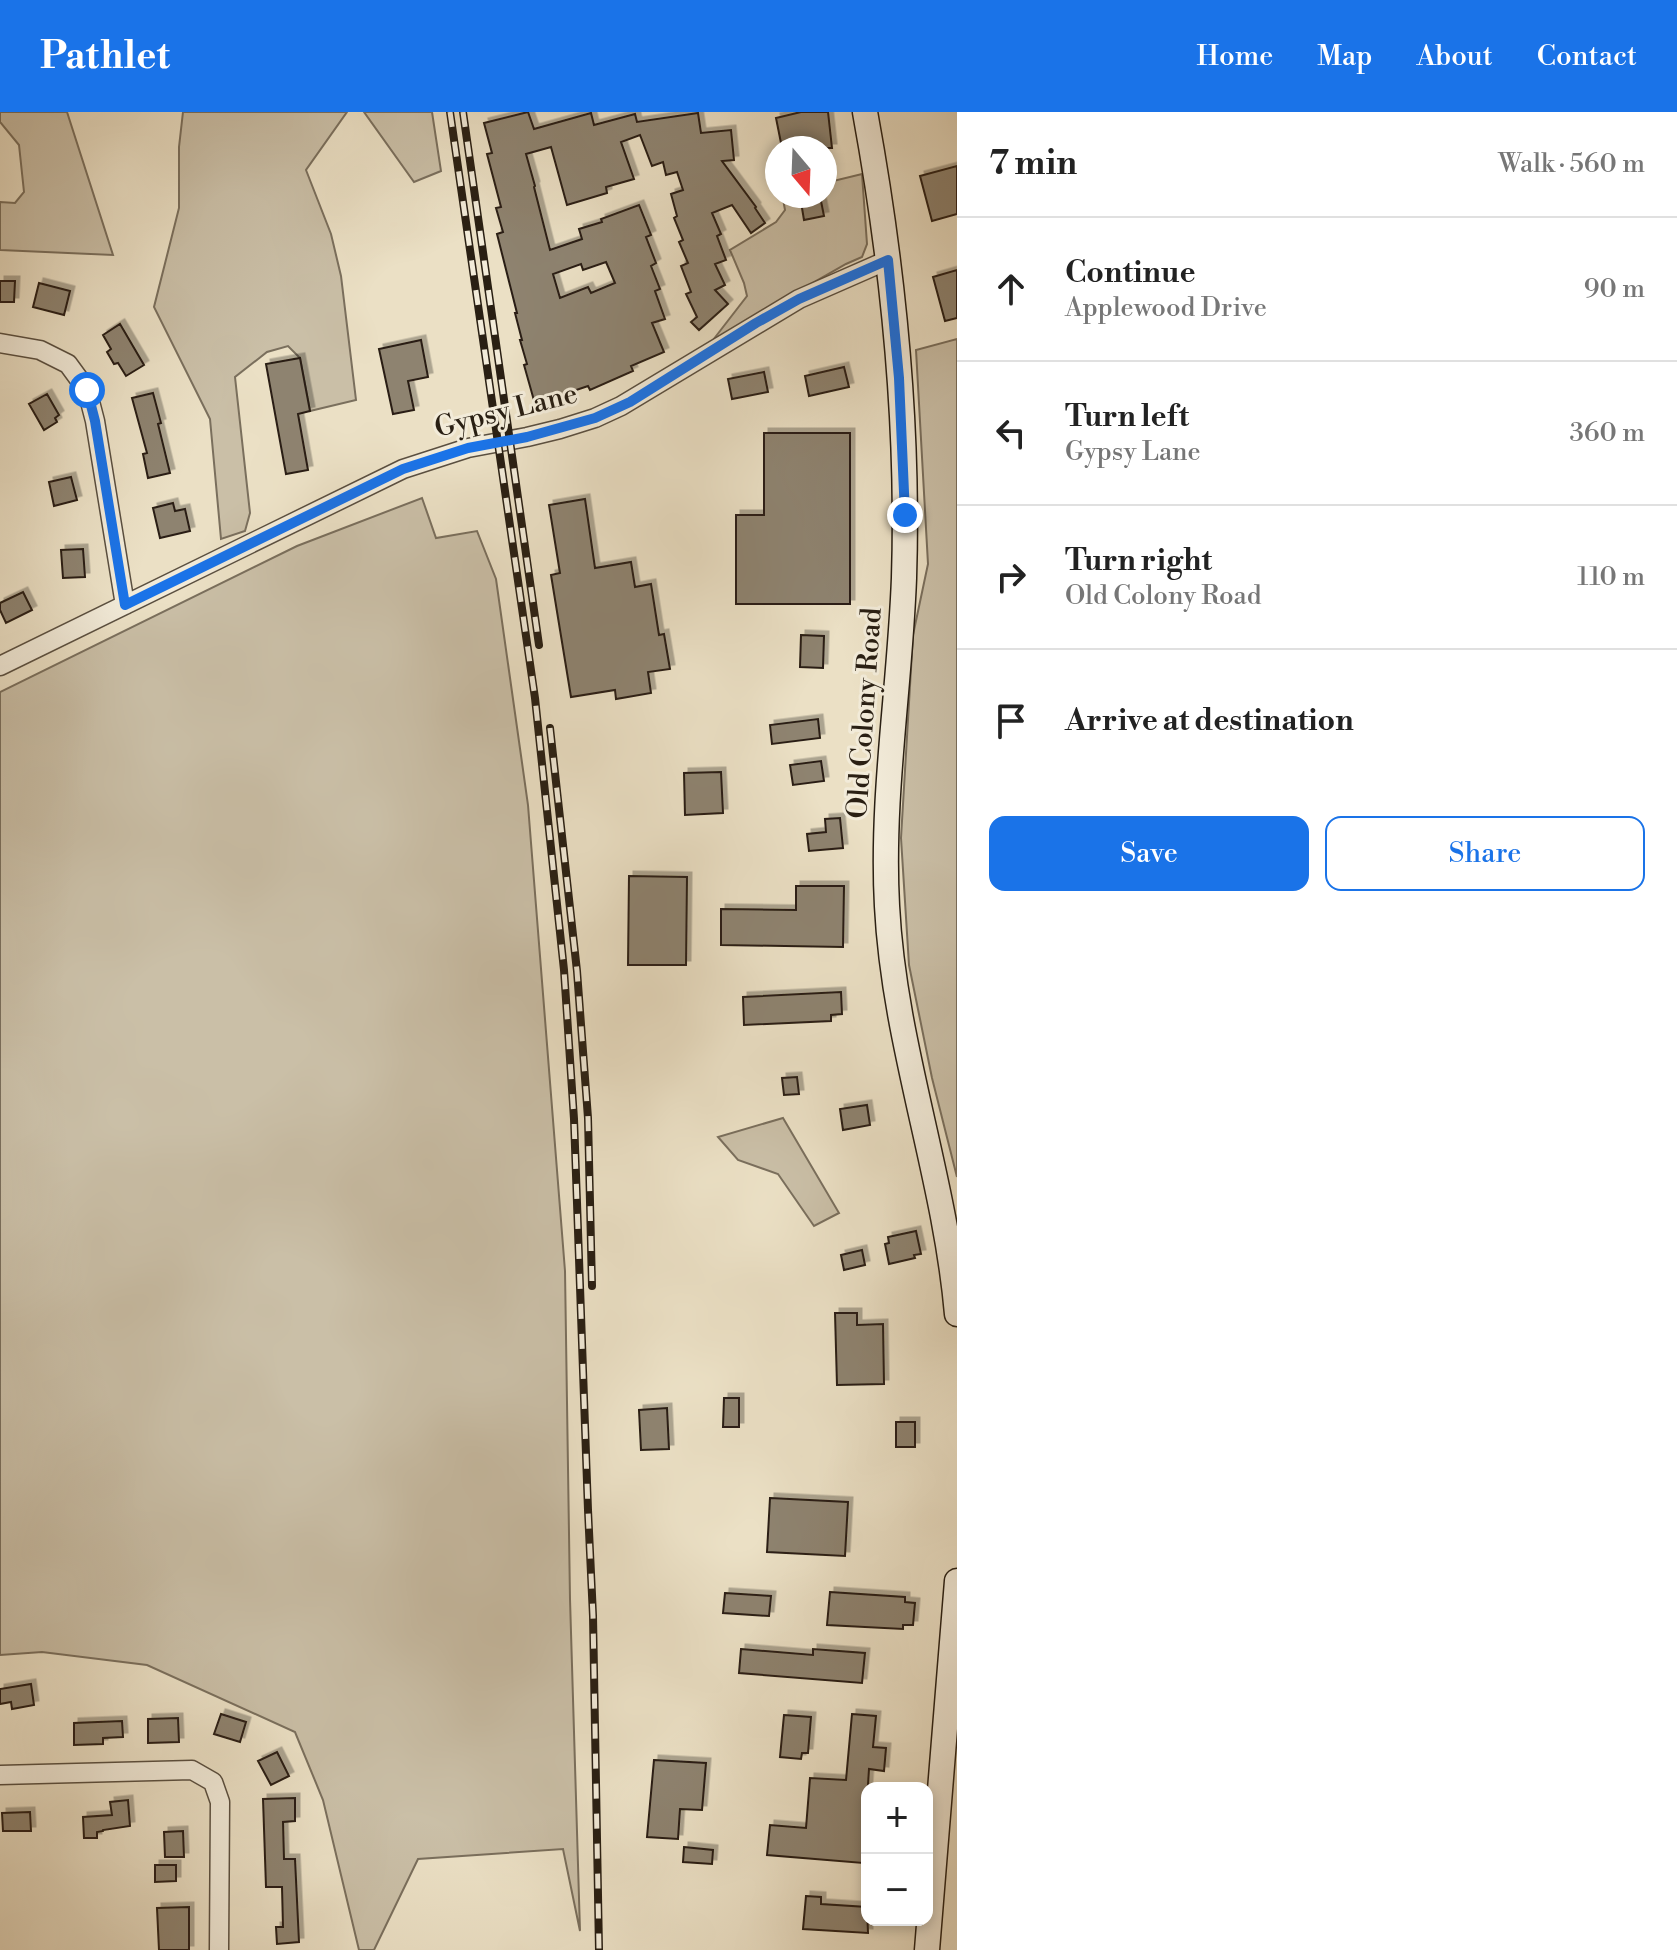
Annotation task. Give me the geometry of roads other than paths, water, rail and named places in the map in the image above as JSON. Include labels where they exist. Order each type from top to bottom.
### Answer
[{"type":"main road","name":"Old Colony Road","points":[[865,112],[888,260],[899,378],[905,515],[902,631],[887,849],[890,952],[909,1066],[945,1221],[957,1314]]},
{"type":"main road","points":[[927,1950],[957,1581]]},
{"type":"street","name":"Gypsy Lane","points":[[0,666],[403,469],[468,448],[560,429],[630,402],[799,299],[888,260]]},
{"type":"street","points":[[0,343],[40,350],[68,364],[87,390],[95,421],[125,605]]},
{"type":"street","points":[[0,1775],[192,1770],[213,1782],[220,1802],[219,1950]]},
{"type":"railway","points":[[450,112],[535,698],[564,970],[574,1119],[593,1616],[599,1950]]},
{"type":"railway","points":[[463,112],[539,645]]},
{"type":"railway","points":[[550,728],[577,971],[588,1118],[592,1286]]}]
